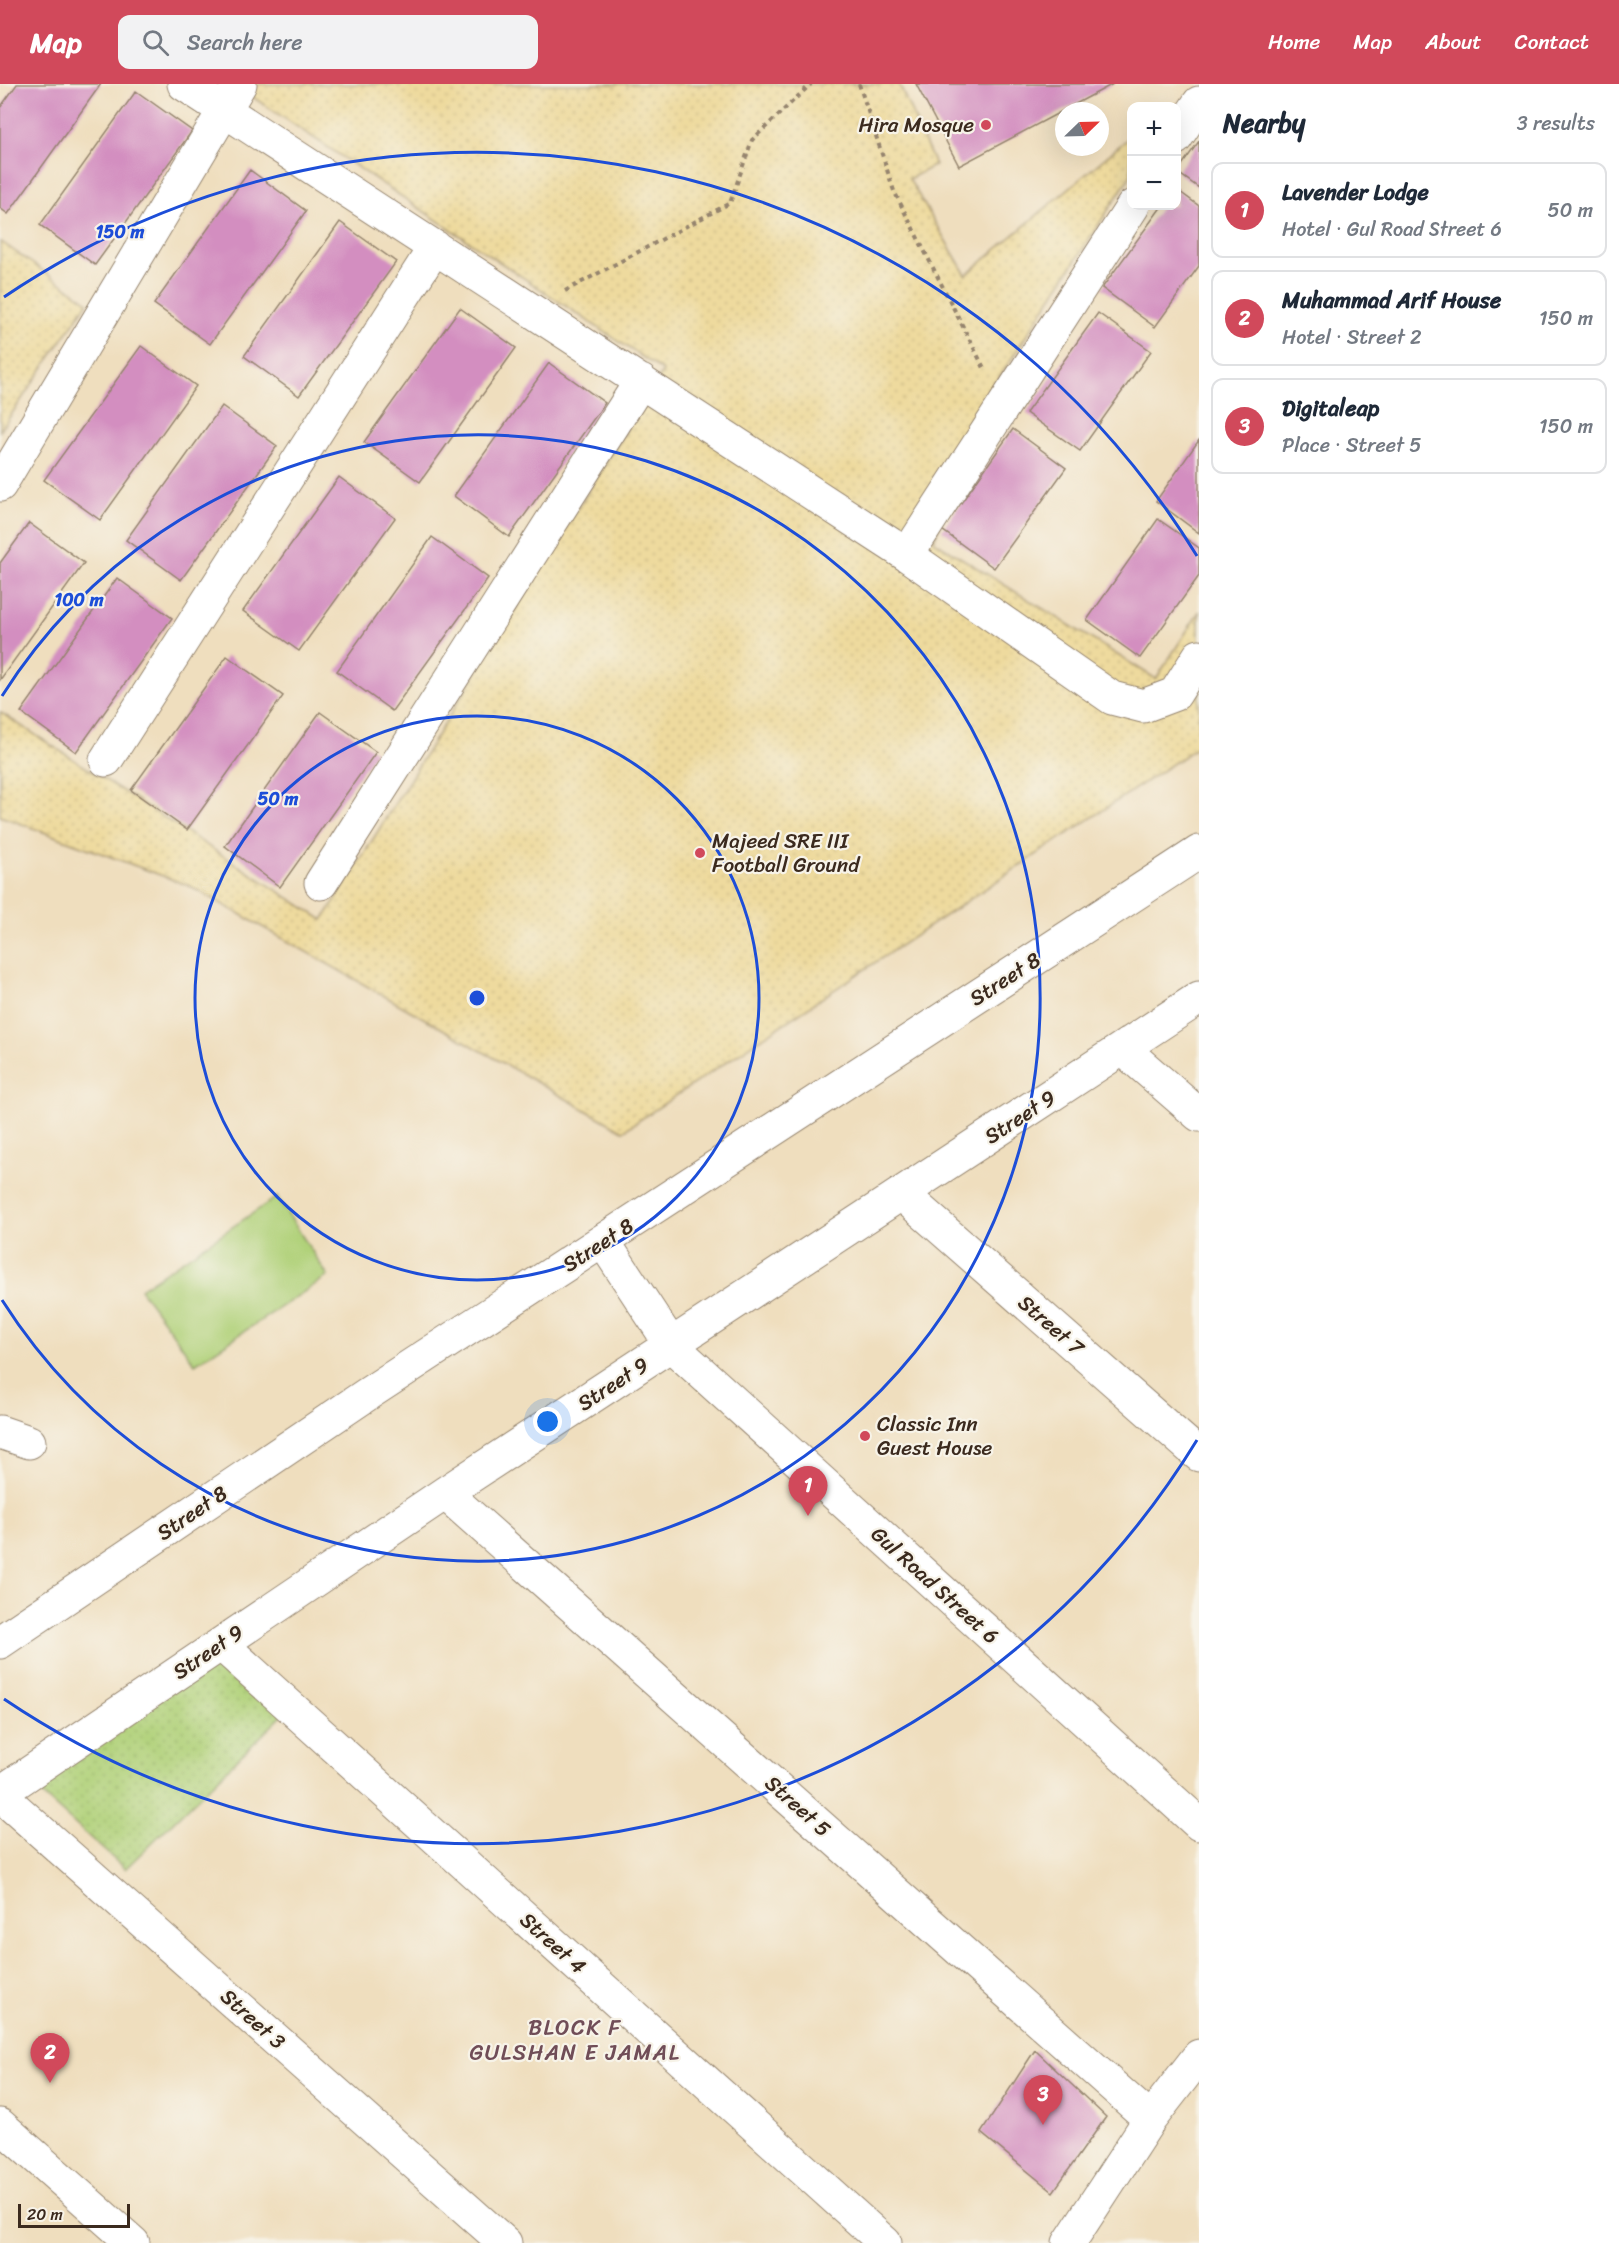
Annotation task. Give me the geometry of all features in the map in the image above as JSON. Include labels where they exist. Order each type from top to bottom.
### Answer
[{"type":"street","points":[[184,84],[232,97],[435,247],[907,555],[1112,698],[1143,706],[1175,694],[1199,656]]},
{"type":"street","points":[[0,485],[232,97]]},
{"type":"street","points":[[1181,130],[1199,103]]},
{"type":"street","points":[[907,555],[1129,210]]},
{"type":"street","points":[[106,760],[435,247]]},
{"type":"street","points":[[321,883],[640,381]]},
{"type":"street","name":"Street 8","points":[[0,1642],[366,1395],[1199,852]]},
{"type":"street","name":"Street 9","points":[[0,1794],[445,1493],[1199,998]]},
{"type":"street","points":[[1123,1049],[1199,1115]]},
{"type":"street","name":"Street 7","points":[[902,1194],[1199,1455]]},
{"type":"street","name":"Gul Road Street 6","points":[[603,1241],[672,1346],[1199,1824]]},
{"type":"street","name":"Street 5","points":[[445,1493],[1150,2119]]},
{"type":"street","name":"Street 4","points":[[221,1644],[885,2243]]},
{"type":"street","name":"Street 3","points":[[0,1794],[505,2243]]},
{"type":"street","points":[[1069,2243],[1150,2119],[1199,2056]]},
{"type":"street","points":[[0,2125],[133,2243]]},
{"type":"path","points":[[530,309],[730,203],[752,140],[811,84]]},
{"type":"path","points":[[859,84],[894,191],[1003,405]]},
{"type":"green space","points":[[277,1197],[328,1276],[195,1364],[140,1289]]},
{"type":"green space","points":[[221,1644],[291,1707],[125,1869],[27,1781]]},
{"type":"sand","points":[[233,84],[899,84],[935,165],[909,179],[966,275],[1127,139],[1127,181],[982,404],[934,541],[1156,679],[1199,612],[1199,746],[623,1131],[190,886],[0,816],[0,712],[323,920],[663,371]]},
{"type":"sand","points":[[0,241],[88,302],[0,431]]},
{"type":"building","points":[[17,84],[101,84],[8,214],[0,208],[0,108]]},
{"type":"building","name":"Hira Mosque","points":[[916,84],[1113,84],[1079,102],[1055,102],[1055,115],[959,166]]},
{"type":"building","points":[[136,91],[192,131],[95,265],[40,225]]},
{"type":"building","points":[[1199,141],[1199,188],[1181,175],[1181,166]]},
{"type":"building","points":[[250,170],[306,211],[210,344],[154,304]]},
{"type":"building","points":[[1181,193],[1199,206],[1199,266],[1155,327],[1102,288],[1159,210],[1181,210]]},
{"type":"building","points":[[340,222],[396,262],[299,396],[244,356]]},
{"type":"building","points":[[460,308],[516,348],[420,482],[364,442]]},
{"type":"building","points":[[1098,313],[1151,351],[1080,451],[1026,413]]},
{"type":"building","points":[[141,346],[196,386],[100,520],[44,480]]},
{"type":"building","points":[[549,363],[605,403],[509,537],[454,496]]},
{"type":"building","points":[[222,406],[277,446],[181,580],[126,540]]},
{"type":"building","points":[[1013,429],[1066,468],[994,568],[942,530]]},
{"type":"building","points":[[1199,440],[1199,533],[1156,501]]},
{"type":"building","points":[[339,477],[395,518],[299,651],[243,611]]},
{"type":"building","points":[[1158,519],[1199,548],[1199,576],[1140,658],[1087,620]]},
{"type":"building","points":[[29,523],[84,563],[0,680],[0,563]]},
{"type":"building","points":[[432,537],[488,578],[392,711],[337,671]]},
{"type":"building","points":[[117,578],[172,618],[76,752],[21,712]]},
{"type":"building","points":[[227,656],[283,696],[187,830],[131,790]]},
{"type":"building","points":[[320,712],[376,752],[280,887],[225,846]]},
{"type":"building","points":[[1035,2050],[1106,2117],[1053,2192],[981,2133]]},
{"type":"place","name":"Hira Mosque","points":[[986,125]]},
{"type":"place","name":"Majeed SRE III Football Ground","points":[[700,853]]},
{"type":"place","name":"Classic Inn Guest House","points":[[865,1436]]},
{"type":"place","name":"Lavender Lodge","points":[[808,1516]]},
{"type":"place","name":"Muhammad Arif House","points":[[50,2083]]},
{"type":"place","name":"Digitaleap","points":[[1043,2125]]},
{"type":"district","name":"BLOCK F GULSHAN E JAMAL","points":[[575,2040]]}]
